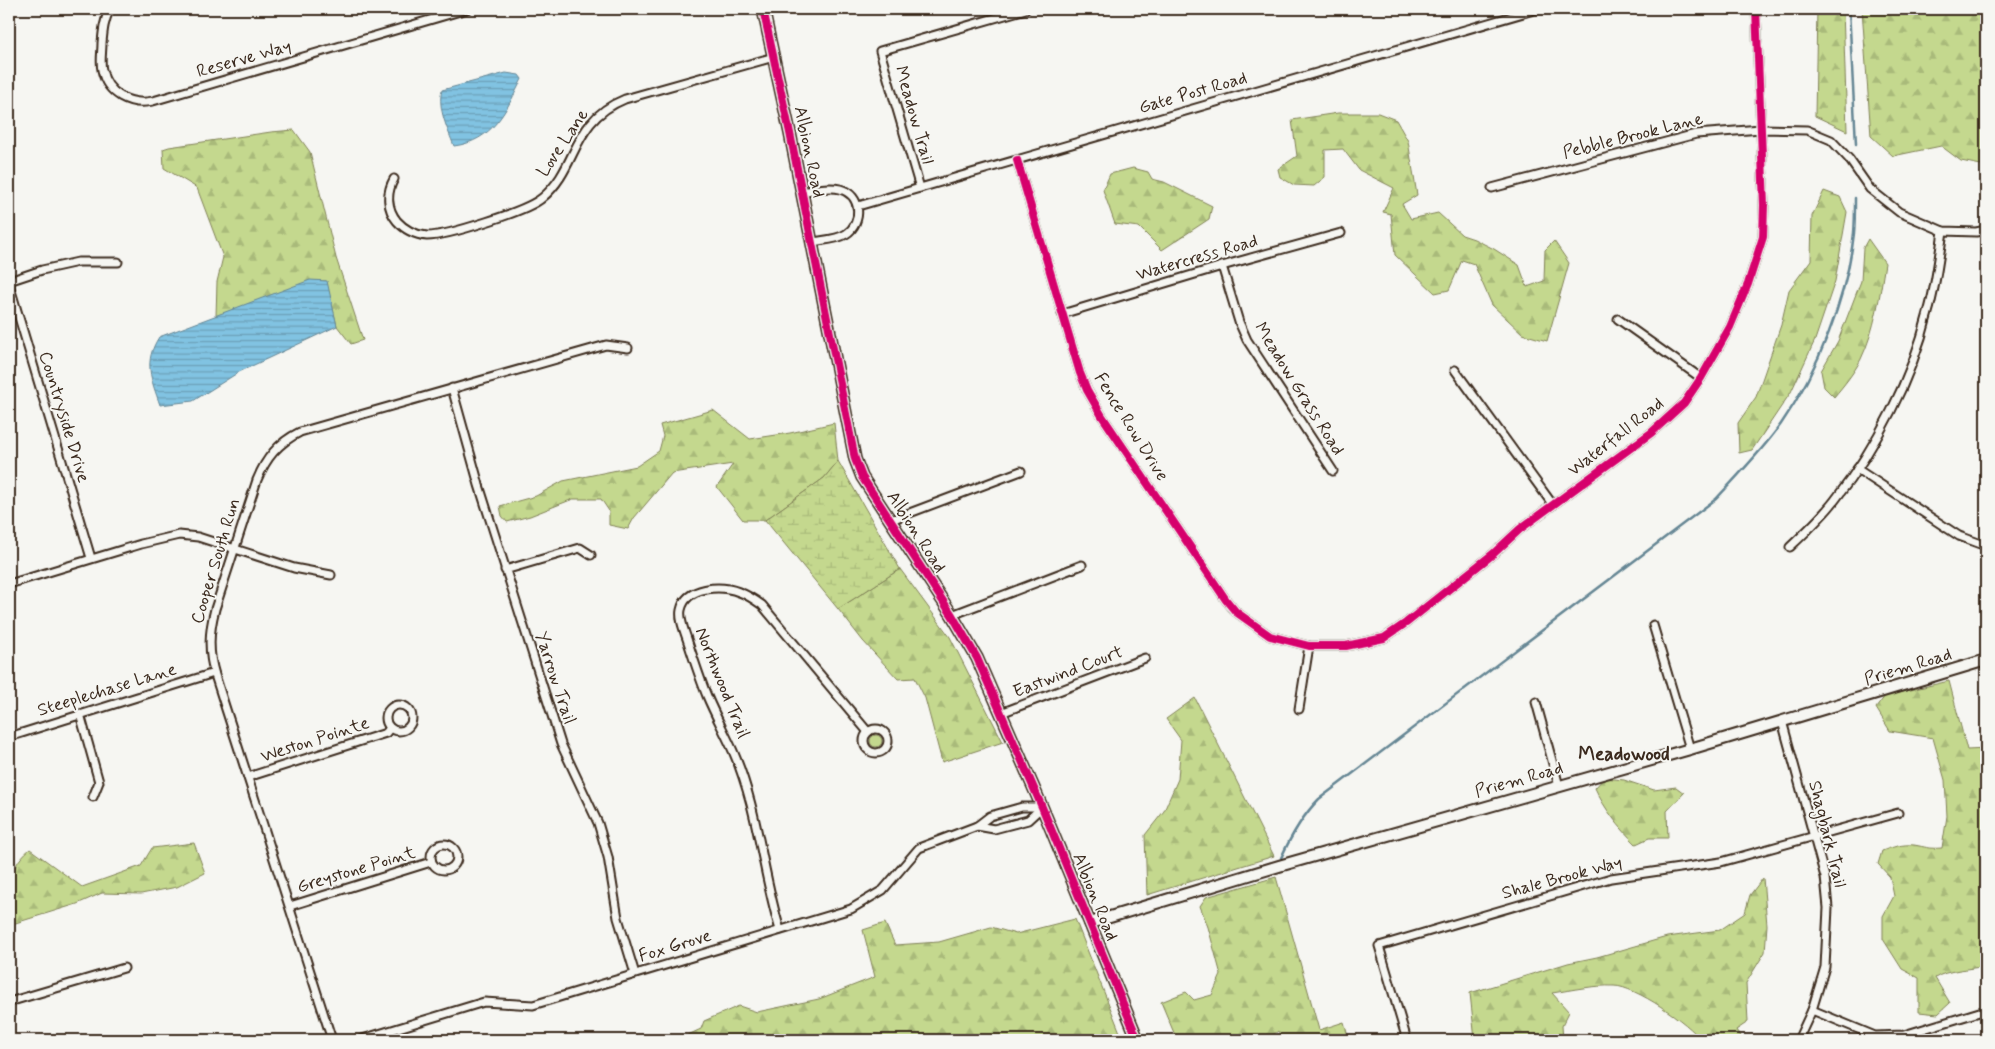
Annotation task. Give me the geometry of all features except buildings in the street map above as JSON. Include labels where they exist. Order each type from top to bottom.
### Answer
[{"type":"street","name":"Reserve Way","points":[[110,9],[104,25],[101,60],[104,76],[109,86],[119,96],[130,101],[144,102],[467,9]]},
{"type":"street","name":"Albion Road","points":[[763,9],[802,192],[855,459],[862,477],[952,615],[977,658],[1042,807],[1138,1040]]},
{"type":"street","name":"Meadow Trail","points":[[920,188],[880,51],[1026,9]]},
{"type":"street","name":"Gate Post Road","points":[[858,206],[1537,9]]},
{"type":"street","name":"Waterfall Road","points":[[1309,646],[1346,646],[1384,638],[1493,554],[1520,529],[1651,432],[1684,403],[1702,378],[1734,319],[1748,284],[1762,236],[1764,205],[1756,9]]},
{"type":"street","name":"Love Lane","points":[[394,179],[388,194],[392,211],[400,224],[414,234],[425,236],[441,234],[516,212],[534,204],[547,193],[561,174],[588,126],[611,105],[774,57]]},
{"type":"street","name":"Pebble Brook Lane","points":[[1492,188],[1696,134],[1761,129],[1807,130],[1831,140],[1849,159],[1870,189],[1899,212],[1943,231],[1976,232],[1986,230]]},
{"type":"street","name":"Fence Row Drive","points":[[1018,160],[1080,373],[1092,399],[1226,600],[1236,612],[1270,636],[1309,646]]},
{"type":"street","points":[[802,192],[827,188],[840,189],[851,195],[858,206],[856,223],[848,233],[812,242]]},
{"type":"street","points":[[1790,547],[1835,501],[1857,469],[1894,402],[1914,360],[1928,313],[1943,231]]},
{"type":"street","name":"Watercress Road","points":[[1062,314],[1341,233]]},
{"type":"street","points":[[9,282],[42,270],[78,262],[118,262]]},
{"type":"street","name":"Meadow Grass Road","points":[[1222,266],[1239,322],[1247,340],[1333,471]]},
{"type":"street","name":"Countryside Drive","points":[[9,282],[91,558]]},
{"type":"street","points":[[1618,320],[1702,378]]},
{"type":"street","name":"Cooper South Run","points":[[332,1040],[214,672],[209,649],[210,626],[233,549],[263,466],[272,454],[289,438],[300,432],[606,344],[628,348]]},
{"type":"street","points":[[1455,370],[1553,505]]},
{"type":"street","name":"Yarrow Trail","points":[[452,388],[505,570],[561,744],[598,823],[608,857],[618,918],[635,974]]},
{"type":"street","points":[[1857,469],[1959,536],[1986,546]]},
{"type":"street","points":[[891,520],[1021,471]]},
{"type":"street","points":[[9,584],[91,558],[179,535],[198,537],[294,568],[331,575]]},
{"type":"street","points":[[505,570],[580,548],[591,555]]},
{"type":"street","points":[[952,615],[1082,565]]},
{"type":"street","name":"Northwood Trail","points":[[780,930],[765,874],[753,808],[740,770],[695,663],[681,621],[681,608],[684,602],[697,592],[718,588],[739,592],[762,605],[868,732]]},
{"type":"street","points":[[1653,625],[1690,749]]},
{"type":"street","points":[[1300,709],[1309,646]]},
{"type":"street","name":"Eastwind Court","points":[[1001,713],[1145,658]]},
{"type":"street","name":"Priem Road","points":[[1090,923],[1690,749],[1986,660]]},
{"type":"street","name":"Steeplechase Lane","points":[[9,737],[214,672]]},
{"type":"street","points":[[1536,702],[1559,786]]},
{"type":"street","points":[[80,714],[99,782],[93,797]]},
{"type":"street","name":"Shagbark Trail","points":[[1782,721],[1826,877],[1828,908],[1825,967],[1812,1010],[1798,1040]]},
{"type":"street","name":"Weston Pointe","points":[[248,777],[386,733],[390,728]]},
{"type":"street","name":"Fox Grove","points":[[359,1040],[484,1002],[533,1005],[851,909],[883,890],[920,848],[977,826],[990,816],[1022,807],[1042,807]]},
{"type":"street","name":"Fox Grove","points":[[977,826],[994,829],[1028,820],[1042,807]]},
{"type":"street","name":"Shale Brook Way","points":[[1407,1040],[1378,946],[1611,878],[1721,862],[1898,813]]},
{"type":"street","name":"Greystone Point","points":[[290,906],[431,862]]},
{"type":"street","points":[[9,1002],[124,968]]},
{"type":"street","points":[[1812,1010],[1875,1036],[1904,1035],[1986,1010]]},
{"type":"green space","points":[[1817,9],[1843,9],[1847,131],[1815,116]]},
{"type":"green space","points":[[1862,9],[1986,9],[1986,166],[1961,161],[1941,146],[1893,156],[1871,136]]},
{"type":"green space","points":[[1338,113],[1378,113],[1396,120],[1408,141],[1417,195],[1402,204],[1411,219],[1438,213],[1462,235],[1494,249],[1519,265],[1527,287],[1544,281],[1545,250],[1554,241],[1569,263],[1547,341],[1523,334],[1492,305],[1474,264],[1462,260],[1449,290],[1435,293],[1395,255],[1391,214],[1383,212],[1394,188],[1359,170],[1343,149],[1325,150],[1325,177],[1314,186],[1294,185],[1280,177],[1278,169],[1297,156],[1292,120]]},
{"type":"green space","points":[[294,130],[310,152],[336,258],[363,340],[351,344],[337,326],[326,281],[310,281],[216,316],[217,282],[223,257],[197,188],[164,168],[163,149],[169,147]]},
{"type":"green space","points":[[1133,168],[1148,172],[1152,179],[1164,182],[1212,206],[1209,219],[1162,250],[1139,227],[1115,224],[1103,190],[1110,174]]},
{"type":"green space","points":[[1824,191],[1840,197],[1847,212],[1835,281],[1815,340],[1791,392],[1752,450],[1739,453],[1738,423],[1756,397],[1781,325],[1789,290],[1811,260],[1812,216]]},
{"type":"green space","points":[[1868,239],[1885,263],[1876,312],[1870,336],[1861,359],[1834,397],[1824,387],[1821,371],[1838,341],[1861,281],[1863,248]]},
{"type":"green space","points":[[713,410],[750,439],[790,433],[834,423],[838,461],[824,478],[765,520],[743,520],[717,487],[733,464],[672,473],[634,518],[628,529],[609,525],[609,511],[601,499],[573,499],[530,516],[507,522],[502,516],[500,506],[536,496],[563,481],[637,466],[659,451],[663,436],[660,425]]},
{"type":"green space","points":[[838,461],[900,569],[838,609],[765,520],[824,478]]},
{"type":"green space","points":[[900,569],[950,637],[1003,742],[942,762],[925,698],[915,678],[898,679],[863,641],[838,609]]},
{"type":"green space","points":[[1949,681],[1967,750],[1986,749],[1986,966],[1952,971],[1935,978],[1950,1003],[1938,1014],[1919,1012],[1919,978],[1902,969],[1883,939],[1883,916],[1894,896],[1890,877],[1878,864],[1882,851],[1901,845],[1942,848],[1947,816],[1945,780],[1933,738],[1890,731],[1876,708],[1885,696]]},
{"type":"green space","points":[[1195,698],[1274,856],[1147,895],[1145,835],[1164,811],[1178,779],[1181,740],[1166,719]]},
{"type":"green space","points":[[876,735],[882,741],[876,747],[870,741]]},
{"type":"green space","points":[[1604,778],[1624,780],[1654,790],[1676,787],[1684,793],[1667,811],[1668,838],[1649,838],[1636,844],[1613,818],[1595,788]]},
{"type":"green space","points":[[194,843],[205,873],[177,887],[141,894],[102,893],[77,904],[9,925],[9,893],[12,874],[16,865],[30,849],[82,887],[141,866],[152,848]]},
{"type":"green space","points":[[1276,877],[1319,1030],[1344,1022],[1349,1040],[1283,1040],[1278,1031],[1267,1040],[1177,1040],[1161,1002],[1186,992],[1194,1000],[1212,995],[1221,975],[1208,927],[1200,906],[1206,897]]},
{"type":"green space","points":[[1763,878],[1767,925],[1765,952],[1746,983],[1748,1022],[1736,1030],[1743,1040],[1701,1040],[1674,1015],[1648,999],[1623,988],[1606,986],[1552,993],[1569,1012],[1562,1026],[1563,1040],[1475,1040],[1470,993],[1568,963],[1597,957],[1667,937],[1720,930],[1745,913],[1750,895]]},
{"type":"green space","points":[[1075,919],[1123,1040],[653,1040],[679,1039],[701,1029],[704,1021],[739,1006],[757,1012],[819,999],[875,977],[863,930],[885,923],[895,945],[939,942],[991,927],[1016,934]]},
{"type":"water","points":[[506,73],[519,75],[522,79],[497,123],[479,138],[454,146],[442,111],[442,90]]},
{"type":"water","points":[[310,280],[327,281],[337,326],[239,372],[193,401],[160,405],[150,371],[151,355],[159,337]]},
{"type":"waterway","points":[[1849,9],[1856,144]]},
{"type":"waterway","points":[[1281,858],[1297,827],[1319,799],[1716,499],[1758,453],[1774,434],[1794,403],[1807,381],[1829,333],[1838,308],[1850,257],[1854,229],[1855,198]]},
{"type":"cycle path","points":[[763,9],[790,133],[855,459],[862,477],[952,615],[977,658],[1042,807],[1138,1040]]},
{"type":"cycle path","points":[[1017,160],[1080,373],[1087,390],[1102,416],[1226,600],[1236,612],[1270,636],[1309,646],[1346,646],[1384,638],[1406,623],[1493,554],[1520,529],[1651,433],[1684,403],[1701,378],[1730,327],[1748,284],[1763,237],[1764,205],[1756,9]]},
{"type":"district","name":"Meadowood","points":[[1624,754]]}]
